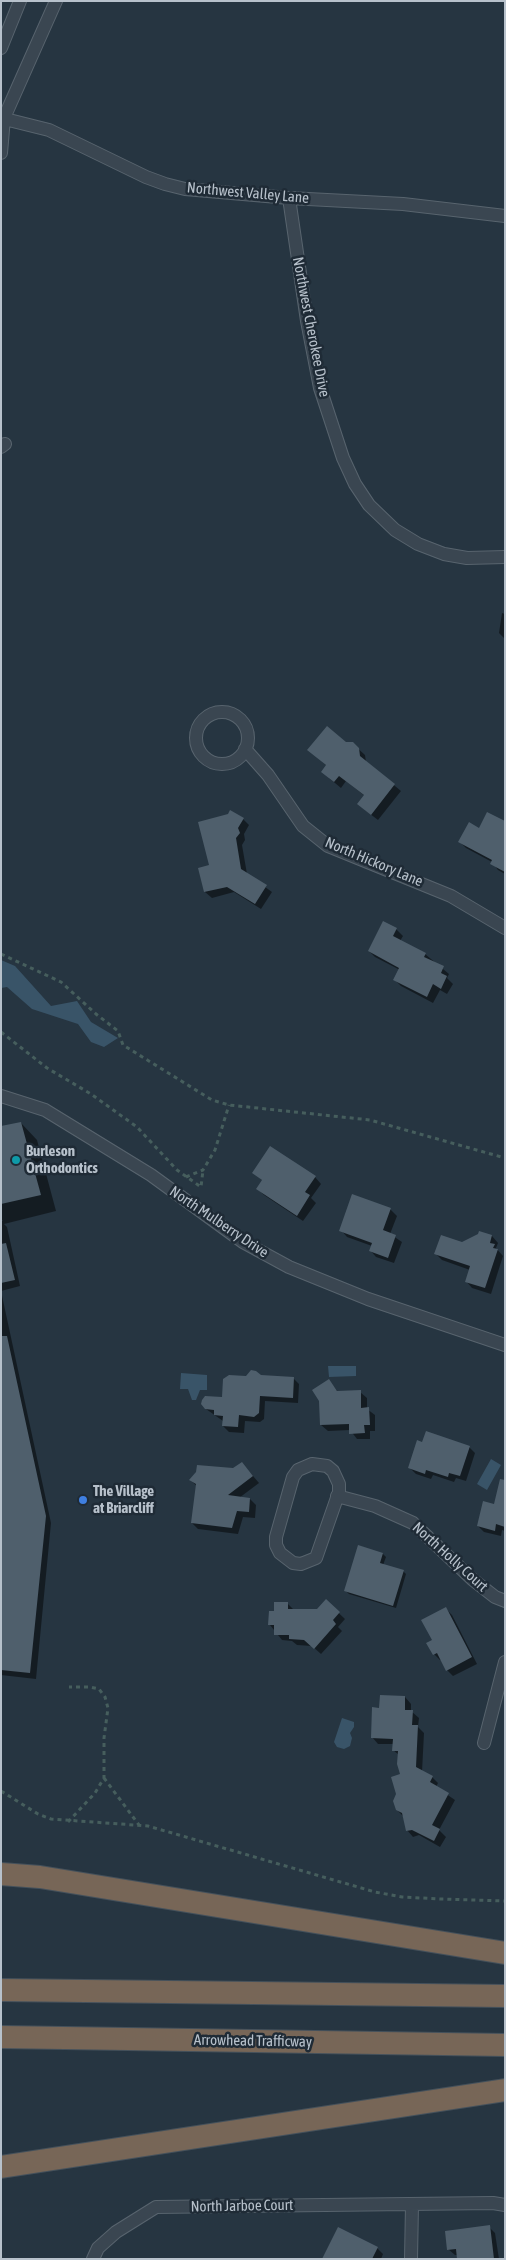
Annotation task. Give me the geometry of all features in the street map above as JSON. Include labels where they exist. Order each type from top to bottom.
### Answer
[{"type":"highway","points":[[1,1874],[40,1877],[505,1953]]},
{"type":"highway","points":[[1,1990],[505,1996]]},
{"type":"highway","name":"Arrowhead Trafficway","points":[[1,2037],[505,2045]]},
{"type":"highway","points":[[2,2168],[505,2090]]},
{"type":"street","points":[[1,48],[20,1]]},
{"type":"street","points":[[1,153],[2,117],[56,1]]},
{"type":"street","name":"Northwest Valley Lane","points":[[2,117],[49,130],[165,184],[216,193],[403,204],[505,216]]},
{"type":"street","name":"Northwest Cherokee Drive","points":[[289,198],[307,321],[320,388],[343,458],[355,484],[369,505],[395,530],[418,544],[444,554],[467,558],[505,557]]},
{"type":"street","points":[[217,712],[233,714],[246,725],[249,742],[245,749],[241,757],[234,762],[216,764],[208,760],[197,746],[198,728],[209,715],[217,712]]},
{"type":"street","name":"North Hickory Lane","points":[[245,749],[268,775],[303,826],[328,846],[435,889],[505,928]]},
{"type":"street","name":"North Mulberry Drive","points":[[1,1096],[45,1110],[151,1175],[243,1242],[289,1266],[368,1299],[505,1345]]},
{"type":"street","points":[[312,1464],[327,1466],[337,1477],[339,1484],[337,1496],[316,1558],[301,1564],[285,1559],[276,1545],[276,1537],[294,1477],[298,1470],[312,1464]]},
{"type":"street","name":"North Holly Court","points":[[337,1496],[375,1506],[413,1523],[472,1579],[505,1601]]},
{"type":"street","points":[[484,1742],[505,1662]]},
{"type":"street","name":"North Jarboe Court","points":[[93,2259],[98,2248],[116,2232],[156,2207],[493,2203],[505,2205]]},
{"type":"street","points":[[411,2259],[412,2204]]},
{"type":"path","points":[[1,954],[61,982],[118,1031],[124,1045],[192,1090],[212,1100],[229,1105],[370,1120],[505,1158]]},
{"type":"path","points":[[1,1032],[47,1068],[91,1094],[137,1127],[162,1156],[186,1177],[201,1187],[203,1170],[215,1150],[229,1105]]},
{"type":"path","points":[[186,1177],[203,1170]]},
{"type":"path","points":[[68,1822],[95,1793],[104,1778],[104,1738],[108,1708],[105,1697],[99,1690],[90,1687],[69,1687]]},
{"type":"path","points":[[104,1778],[139,1826]]},
{"type":"path","points":[[1,1791],[38,1814],[51,1819],[68,1822],[148,1826],[374,1892],[422,1898],[505,1901]]},
{"type":"water","points":[[1,960],[15,966],[51,1006],[77,1001],[91,1022],[118,1038],[104,1047],[91,1042],[78,1024],[32,1009],[7,987],[1,988]]},
{"type":"water","points":[[328,1366],[356,1366],[356,1376],[329,1377]]},
{"type":"water","points":[[181,1373],[207,1375],[207,1390],[200,1390],[196,1400],[192,1400],[188,1389],[180,1389]]},
{"type":"water","points":[[491,1459],[501,1465],[487,1490],[477,1484]]},
{"type":"water","points":[[342,1718],[354,1722],[354,1727],[350,1733],[352,1738],[350,1746],[344,1749],[337,1747],[334,1742]]},
{"type":"building","points":[[327,726],[346,742],[353,742],[359,748],[360,756],[395,784],[371,815],[357,804],[364,795],[339,776],[334,782],[321,772],[326,765],[307,750]]},
{"type":"building","points":[[230,810],[244,818],[238,828],[240,833],[236,838],[241,869],[267,885],[255,904],[227,887],[204,892],[198,868],[209,865],[198,822],[228,814]]},
{"type":"building","points":[[487,812],[505,821],[505,872],[490,864],[492,860],[458,842],[469,822],[479,828]]},
{"type":"building","points":[[383,921],[397,928],[393,936],[426,953],[424,957],[444,966],[441,973],[447,976],[441,989],[433,984],[427,997],[393,980],[399,968],[368,951]]},
{"type":"building","name":"Burleson Orthodontics","points":[[21,1122],[41,1195],[1,1204],[1,1126]]},
{"type":"building","points":[[270,1146],[316,1176],[305,1192],[310,1195],[297,1216],[256,1189],[262,1180],[252,1173]]},
{"type":"building","points":[[352,1194],[391,1208],[383,1230],[396,1235],[388,1258],[369,1251],[372,1243],[339,1231]]},
{"type":"building","points":[[479,1231],[492,1235],[490,1243],[495,1244],[493,1248],[498,1249],[485,1288],[465,1282],[470,1266],[434,1254],[441,1235],[462,1242],[478,1234]]},
{"type":"building","points":[[6,1243],[15,1280],[1,1283],[1,1244]]},
{"type":"building","points":[[1,1336],[7,1336],[46,1516],[30,1673],[1,1670]]},
{"type":"building","points":[[251,1370],[261,1375],[294,1377],[293,1398],[260,1396],[259,1413],[254,1417],[239,1415],[238,1427],[222,1426],[223,1416],[214,1415],[214,1410],[205,1409],[201,1404],[202,1400],[205,1396],[222,1397],[223,1379],[229,1375],[246,1376]]},
{"type":"building","points":[[329,1379],[337,1391],[361,1390],[361,1408],[369,1407],[370,1425],[364,1425],[365,1433],[349,1434],[349,1424],[320,1425],[319,1401],[312,1390]]},
{"type":"building","points":[[426,1431],[470,1446],[460,1476],[449,1473],[448,1477],[426,1470],[425,1474],[408,1468],[417,1440],[422,1442]]},
{"type":"building","points":[[242,1462],[253,1476],[228,1495],[250,1498],[249,1512],[237,1511],[232,1528],[191,1523],[196,1484],[189,1480],[196,1472],[197,1465],[233,1468]]},
{"type":"building","points":[[500,1479],[505,1480],[505,1527],[496,1524],[495,1531],[477,1526],[483,1501],[494,1504]]},
{"type":"building","points":[[358,1545],[383,1553],[380,1563],[404,1570],[393,1606],[344,1591]]},
{"type":"building","points":[[326,1599],[340,1612],[333,1620],[336,1624],[314,1649],[304,1640],[289,1639],[289,1635],[274,1635],[274,1625],[268,1625],[269,1611],[274,1611],[274,1602],[288,1602],[288,1609],[317,1609]]},
{"type":"building","points":[[446,1607],[472,1657],[446,1671],[437,1653],[433,1655],[426,1643],[432,1640],[421,1620]]},
{"type":"building","points":[[380,1695],[405,1696],[405,1710],[413,1710],[412,1725],[418,1725],[416,1767],[433,1776],[430,1782],[449,1793],[432,1825],[440,1829],[434,1841],[412,1830],[406,1831],[402,1813],[396,1810],[393,1801],[396,1794],[391,1777],[400,1774],[397,1764],[398,1751],[392,1751],[393,1739],[371,1738],[372,1707],[379,1708]]},
{"type":"building","points":[[490,2225],[494,2259],[457,2259],[456,2249],[447,2250],[445,2231]]},
{"type":"building","points":[[338,2227],[378,2247],[372,2259],[322,2259]]},
{"type":"place","name":"Burleson Orthodontics","points":[[16,1160]]},
{"type":"place","name":"The Village at Briarcliff","points":[[83,1500]]}]
